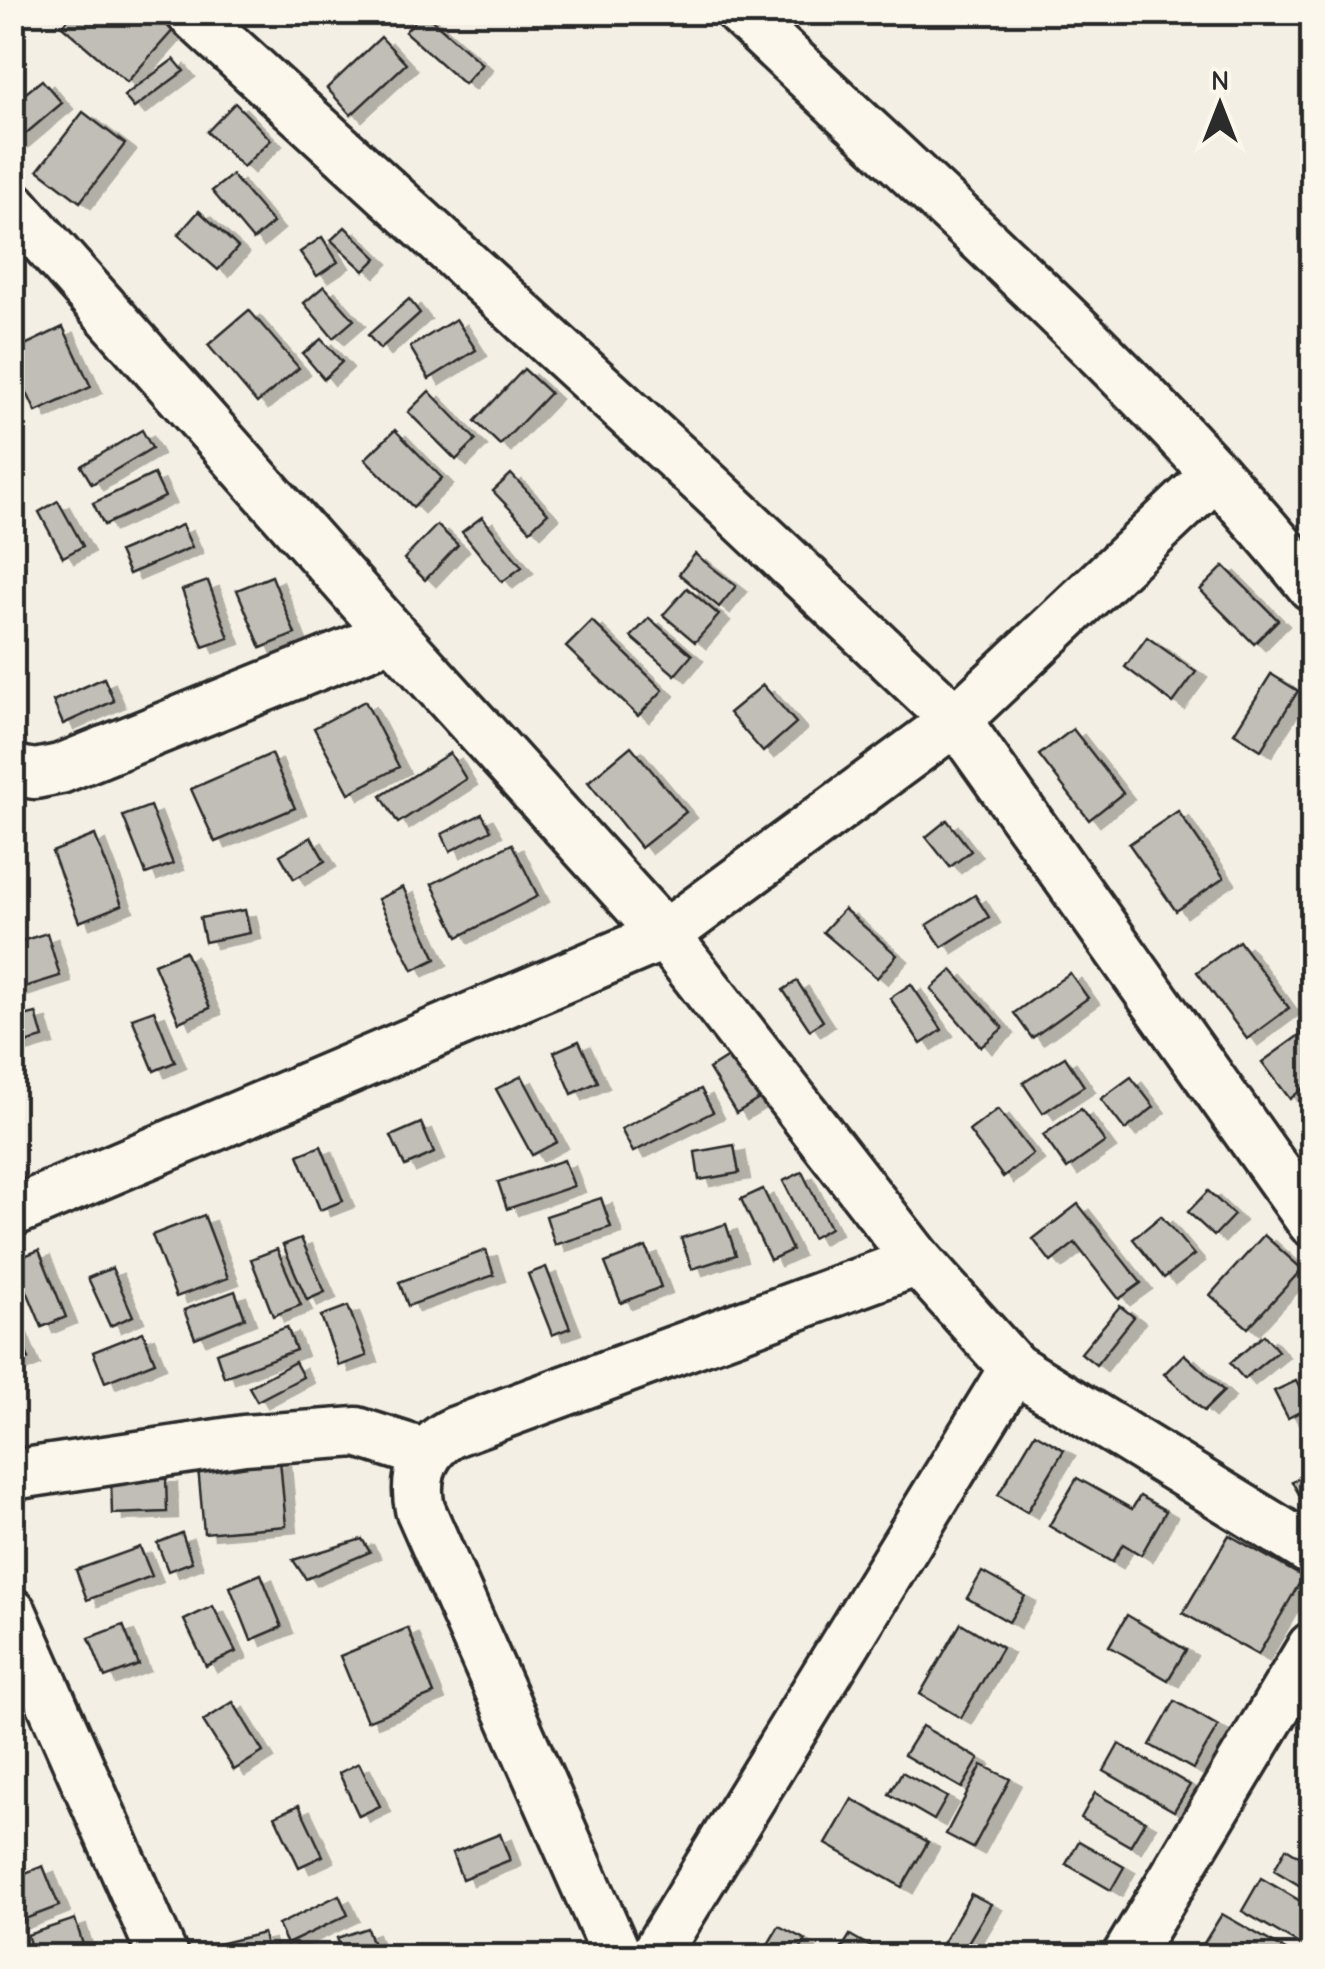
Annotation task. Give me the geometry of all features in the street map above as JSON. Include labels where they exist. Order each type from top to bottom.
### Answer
[{"type":"street","points":[[190,12],[709,487],[956,720],[1312,1222]]},
{"type":"street","points":[[740,12],[1104,357],[1216,474],[1312,586]]},
{"type":"street","points":[[12,205],[666,935],[918,1261],[1014,1368],[1312,1551]]},
{"type":"street","points":[[12,1212],[666,935],[956,720],[1216,474]]},
{"type":"street","points":[[12,770],[34,774],[60,770],[393,634]]},
{"type":"street","points":[[617,1956],[420,1508],[418,1480],[426,1454],[443,1437],[456,1431],[918,1261]]},
{"type":"street","points":[[654,1956],[1014,1368]]},
{"type":"street","points":[[12,1475],[244,1440],[357,1432],[426,1454]]},
{"type":"street","points":[[12,1613],[163,1956]]},
{"type":"street","points":[[1127,1956],[1312,1647]]},
{"type":"building","points":[[74,12],[157,12],[175,28],[127,82],[62,26]]},
{"type":"building","points":[[423,12],[482,64],[464,84],[405,32]]},
{"type":"building","points":[[381,37],[406,64],[351,115],[327,88]]},
{"type":"building","points":[[174,59],[184,71],[134,108],[124,96]]},
{"type":"building","points":[[42,80],[62,103],[17,141],[12,136],[12,104]]},
{"type":"building","points":[[235,103],[271,140],[243,167],[207,132]]},
{"type":"building","points":[[83,112],[125,144],[80,202],[38,170]]},
{"type":"building","points":[[232,175],[273,223],[253,240],[212,191]]},
{"type":"building","points":[[199,211],[238,247],[218,270],[178,235]]},
{"type":"building","points":[[345,227],[377,258],[364,271],[331,240]]},
{"type":"building","points":[[322,237],[338,262],[317,276],[300,252]]},
{"type":"building","points":[[324,286],[354,320],[333,338],[304,303]]},
{"type":"building","points":[[409,299],[420,313],[380,349],[368,335]]},
{"type":"building","points":[[249,310],[299,368],[257,403],[208,345]]},
{"type":"building","points":[[456,319],[476,350],[429,379],[410,347]]},
{"type":"building","points":[[63,327],[91,387],[36,412],[12,361],[12,351]]},
{"type":"building","points":[[321,339],[342,362],[324,379],[303,354]]},
{"type":"building","points":[[524,369],[550,393],[500,445],[475,421]]},
{"type":"building","points":[[429,391],[476,440],[456,460],[408,412]]},
{"type":"building","points":[[142,430],[152,448],[92,484],[81,466]]},
{"type":"building","points":[[395,430],[442,478],[413,507],[365,459]]},
{"type":"building","points":[[154,474],[165,497],[104,525],[93,503]]},
{"type":"building","points":[[511,474],[548,513],[530,530],[493,491]]},
{"type":"building","points":[[58,501],[83,546],[63,557],[39,512]]},
{"type":"building","points":[[482,517],[522,567],[502,582],[462,532]]},
{"type":"building","points":[[182,525],[192,547],[129,574],[119,552]]},
{"type":"building","points":[[437,525],[458,545],[425,580],[404,559]]},
{"type":"building","points":[[695,554],[736,586],[719,607],[679,574]]},
{"type":"building","points":[[1224,566],[1278,620],[1254,644],[1200,590]]},
{"type":"building","points":[[272,576],[295,634],[261,648],[237,590]]},
{"type":"building","points":[[208,581],[229,638],[203,647],[182,590]]},
{"type":"building","points":[[687,588],[719,615],[695,642],[663,615]]},
{"type":"building","points":[[649,618],[692,655],[675,675],[631,637]]},
{"type":"building","points":[[592,621],[663,690],[638,716],[566,647]]},
{"type":"building","points":[[1147,637],[1196,672],[1173,703],[1125,667]]},
{"type":"building","points":[[1271,674],[1298,691],[1261,750],[1234,733]]},
{"type":"building","points":[[104,678],[114,701],[63,724],[53,701]]},
{"type":"building","points":[[763,685],[796,723],[763,752],[729,713]]},
{"type":"building","points":[[365,701],[399,767],[349,793],[314,728]]},
{"type":"building","points":[[1073,729],[1123,793],[1089,820],[1039,755]]},
{"type":"building","points":[[631,746],[686,812],[641,848],[588,782]]},
{"type":"building","points":[[450,753],[466,779],[398,823],[381,796]]},
{"type":"building","points":[[271,754],[295,808],[215,842],[191,789]]},
{"type":"building","points":[[150,806],[173,864],[146,874],[123,816]]},
{"type":"building","points":[[1178,811],[1224,878],[1176,911],[1129,844]]},
{"type":"building","points":[[482,814],[491,830],[450,851],[442,834]]},
{"type":"building","points":[[947,820],[971,851],[950,867],[926,837]]},
{"type":"building","points":[[95,835],[122,905],[79,922],[52,852]]},
{"type":"building","points":[[311,837],[325,861],[294,879],[280,855]]},
{"type":"building","points":[[512,844],[538,896],[458,937],[432,884]]},
{"type":"building","points":[[1312,848],[1312,876],[1300,867]]},
{"type":"building","points":[[403,887],[436,959],[413,970],[378,899]]},
{"type":"building","points":[[975,895],[989,917],[942,947],[927,925]]},
{"type":"building","points":[[844,909],[897,955],[877,978],[823,932]]},
{"type":"building","points":[[245,910],[250,933],[205,942],[200,918]]},
{"type":"building","points":[[47,933],[60,976],[12,991],[12,944]]},
{"type":"building","points":[[1239,941],[1289,1008],[1247,1039],[1197,972]]},
{"type":"building","points":[[185,951],[210,1008],[179,1022],[154,964]]},
{"type":"building","points":[[952,970],[1003,1028],[981,1047],[931,989]]},
{"type":"building","points":[[1070,973],[1088,998],[1032,1038],[1014,1013]]},
{"type":"building","points":[[797,981],[823,1021],[810,1030],[783,990]]},
{"type":"building","points":[[911,984],[942,1030],[921,1044],[890,998]]},
{"type":"building","points":[[154,1010],[175,1062],[154,1071],[132,1018]]},
{"type":"building","points":[[36,1013],[43,1038],[12,1047],[12,1019]]},
{"type":"building","points":[[1312,1026],[1312,1081],[1290,1099],[1262,1062]]},
{"type":"building","points":[[579,1041],[598,1082],[572,1094],[554,1052]]},
{"type":"building","points":[[731,1055],[759,1099],[736,1113],[709,1069]]},
{"type":"building","points":[[1065,1057],[1084,1086],[1043,1113],[1023,1083]]},
{"type":"building","points":[[522,1076],[557,1142],[532,1155],[496,1089]]},
{"type":"building","points":[[1131,1077],[1154,1107],[1125,1130],[1101,1099]]},
{"type":"building","points":[[701,1089],[713,1112],[633,1152],[621,1129]]},
{"type":"building","points":[[998,1109],[1033,1154],[1003,1177],[969,1131]]},
{"type":"building","points":[[1081,1109],[1105,1142],[1067,1169],[1043,1135]]},
{"type":"building","points":[[421,1123],[434,1153],[405,1166],[391,1136]]},
{"type":"building","points":[[734,1145],[739,1173],[699,1180],[695,1152]]},
{"type":"building","points":[[321,1146],[343,1201],[320,1210],[298,1155]]},
{"type":"building","points":[[564,1160],[574,1186],[507,1209],[498,1182]]},
{"type":"building","points":[[802,1172],[830,1228],[812,1238],[783,1181]]},
{"type":"building","points":[[763,1189],[792,1250],[770,1260],[741,1199]]},
{"type":"building","points":[[1208,1191],[1234,1215],[1214,1236],[1188,1212]]},
{"type":"building","points":[[601,1198],[611,1227],[555,1245],[546,1216]]},
{"type":"building","points":[[1078,1204],[1141,1283],[1119,1299],[1075,1243],[1051,1262],[1033,1239]]},
{"type":"building","points":[[204,1215],[228,1278],[176,1297],[152,1235]]},
{"type":"building","points":[[1161,1216],[1194,1255],[1164,1278],[1133,1239]]},
{"type":"building","points":[[726,1224],[736,1255],[692,1269],[681,1238]]},
{"type":"building","points":[[1264,1235],[1302,1269],[1248,1328],[1210,1295]]},
{"type":"building","points":[[301,1238],[325,1292],[307,1300],[283,1245]]},
{"type":"building","points":[[646,1247],[661,1287],[621,1303],[605,1263]]},
{"type":"building","points":[[277,1249],[301,1305],[273,1316],[251,1259]]},
{"type":"building","points":[[39,1250],[66,1317],[42,1327],[14,1260]]},
{"type":"building","points":[[486,1250],[494,1275],[408,1306],[399,1282]]},
{"type":"building","points":[[546,1267],[570,1328],[552,1335],[528,1274]]},
{"type":"building","points":[[112,1268],[133,1316],[110,1326],[88,1278]]},
{"type":"building","points":[[235,1291],[245,1318],[195,1338],[184,1310]]},
{"type":"building","points":[[348,1306],[367,1356],[339,1366],[321,1316]]},
{"type":"building","points":[[1120,1306],[1134,1317],[1096,1365],[1081,1353]]},
{"type":"building","points":[[12,1318],[29,1359],[12,1366]]},
{"type":"building","points":[[287,1327],[296,1350],[224,1377],[216,1353]]},
{"type":"building","points":[[143,1332],[155,1362],[105,1382],[93,1352]]},
{"type":"building","points":[[1264,1335],[1278,1351],[1244,1379],[1230,1363]]},
{"type":"building","points":[[1184,1354],[1224,1391],[1204,1411],[1164,1374]]},
{"type":"building","points":[[295,1362],[303,1377],[257,1401],[249,1387]]},
{"type":"building","points":[[1296,1381],[1309,1407],[1288,1418],[1274,1391]]},
{"type":"building","points":[[1035,1433],[1064,1450],[1027,1512],[998,1495]]},
{"type":"building","points":[[280,1460],[286,1526],[204,1533],[198,1467]]},
{"type":"building","points":[[1312,1471],[1312,1503],[1306,1506],[1292,1482]]},
{"type":"building","points":[[166,1477],[167,1512],[112,1514],[111,1479]]},
{"type":"building","points":[[1077,1478],[1132,1509],[1140,1496],[1166,1511],[1141,1555],[1123,1544],[1112,1562],[1049,1526]]},
{"type":"building","points":[[182,1533],[192,1562],[168,1571],[157,1543]]},
{"type":"building","points":[[1229,1535],[1303,1577],[1258,1655],[1183,1613]]},
{"type":"building","points":[[362,1539],[370,1552],[306,1579],[293,1560]]},
{"type":"building","points":[[140,1547],[152,1576],[87,1600],[76,1570]]},
{"type":"building","points":[[982,1572],[1025,1596],[1009,1622],[967,1598]]},
{"type":"building","points":[[261,1574],[282,1627],[251,1640],[230,1587]]},
{"type":"building","points":[[213,1606],[236,1652],[206,1666],[184,1620]]},
{"type":"building","points":[[1127,1615],[1186,1650],[1168,1680],[1109,1646]]},
{"type":"building","points":[[961,1623],[1002,1648],[961,1718],[920,1694]]},
{"type":"building","points":[[123,1625],[139,1665],[105,1678],[89,1638]]},
{"type":"building","points":[[408,1628],[434,1694],[367,1721],[340,1656]]},
{"type":"building","points":[[1175,1701],[1218,1726],[1193,1769],[1150,1745]]},
{"type":"building","points":[[233,1702],[263,1752],[234,1770],[203,1721]]},
{"type":"building","points":[[922,1726],[979,1759],[962,1788],[904,1755]]},
{"type":"building","points":[[1119,1744],[1190,1785],[1174,1811],[1104,1771]]},
{"type":"building","points":[[359,1763],[380,1806],[359,1816],[339,1773]]},
{"type":"building","points":[[982,1765],[1010,1779],[973,1848],[946,1834]]},
{"type":"building","points":[[902,1772],[947,1797],[934,1820],[889,1794]]},
{"type":"building","points":[[1095,1793],[1145,1821],[1130,1846],[1081,1818]]},
{"type":"building","points":[[852,1799],[928,1842],[902,1887],[826,1844]]},
{"type":"building","points":[[299,1805],[323,1856],[299,1867],[275,1816]]},
{"type":"building","points":[[500,1834],[510,1860],[462,1879],[452,1853]]},
{"type":"building","points":[[1079,1841],[1124,1867],[1111,1890],[1066,1864]]},
{"type":"building","points":[[1286,1848],[1312,1864],[1312,1893],[1274,1870]]},
{"type":"building","points":[[43,1866],[59,1906],[12,1924],[12,1878]]},
{"type":"building","points":[[1261,1878],[1312,1908],[1312,1931],[1304,1947],[1242,1911]]},
{"type":"building","points":[[971,1894],[991,1904],[960,1956],[935,1956]]},
{"type":"building","points":[[339,1895],[348,1915],[287,1944],[278,1925]]},
{"type":"building","points":[[1222,1914],[1296,1956],[1196,1956]]},
{"type":"building","points":[[75,1919],[84,1948],[57,1956],[34,1956],[27,1935]]},
{"type":"building","points":[[779,1926],[806,1940],[796,1956],[761,1956]]},
{"type":"building","points":[[367,1928],[377,1956],[344,1956],[337,1938]]},
{"type":"building","points":[[263,1933],[268,1956],[196,1956],[194,1950]]},
{"type":"building","points":[[850,1935],[878,1951],[875,1956],[837,1956]]}]
